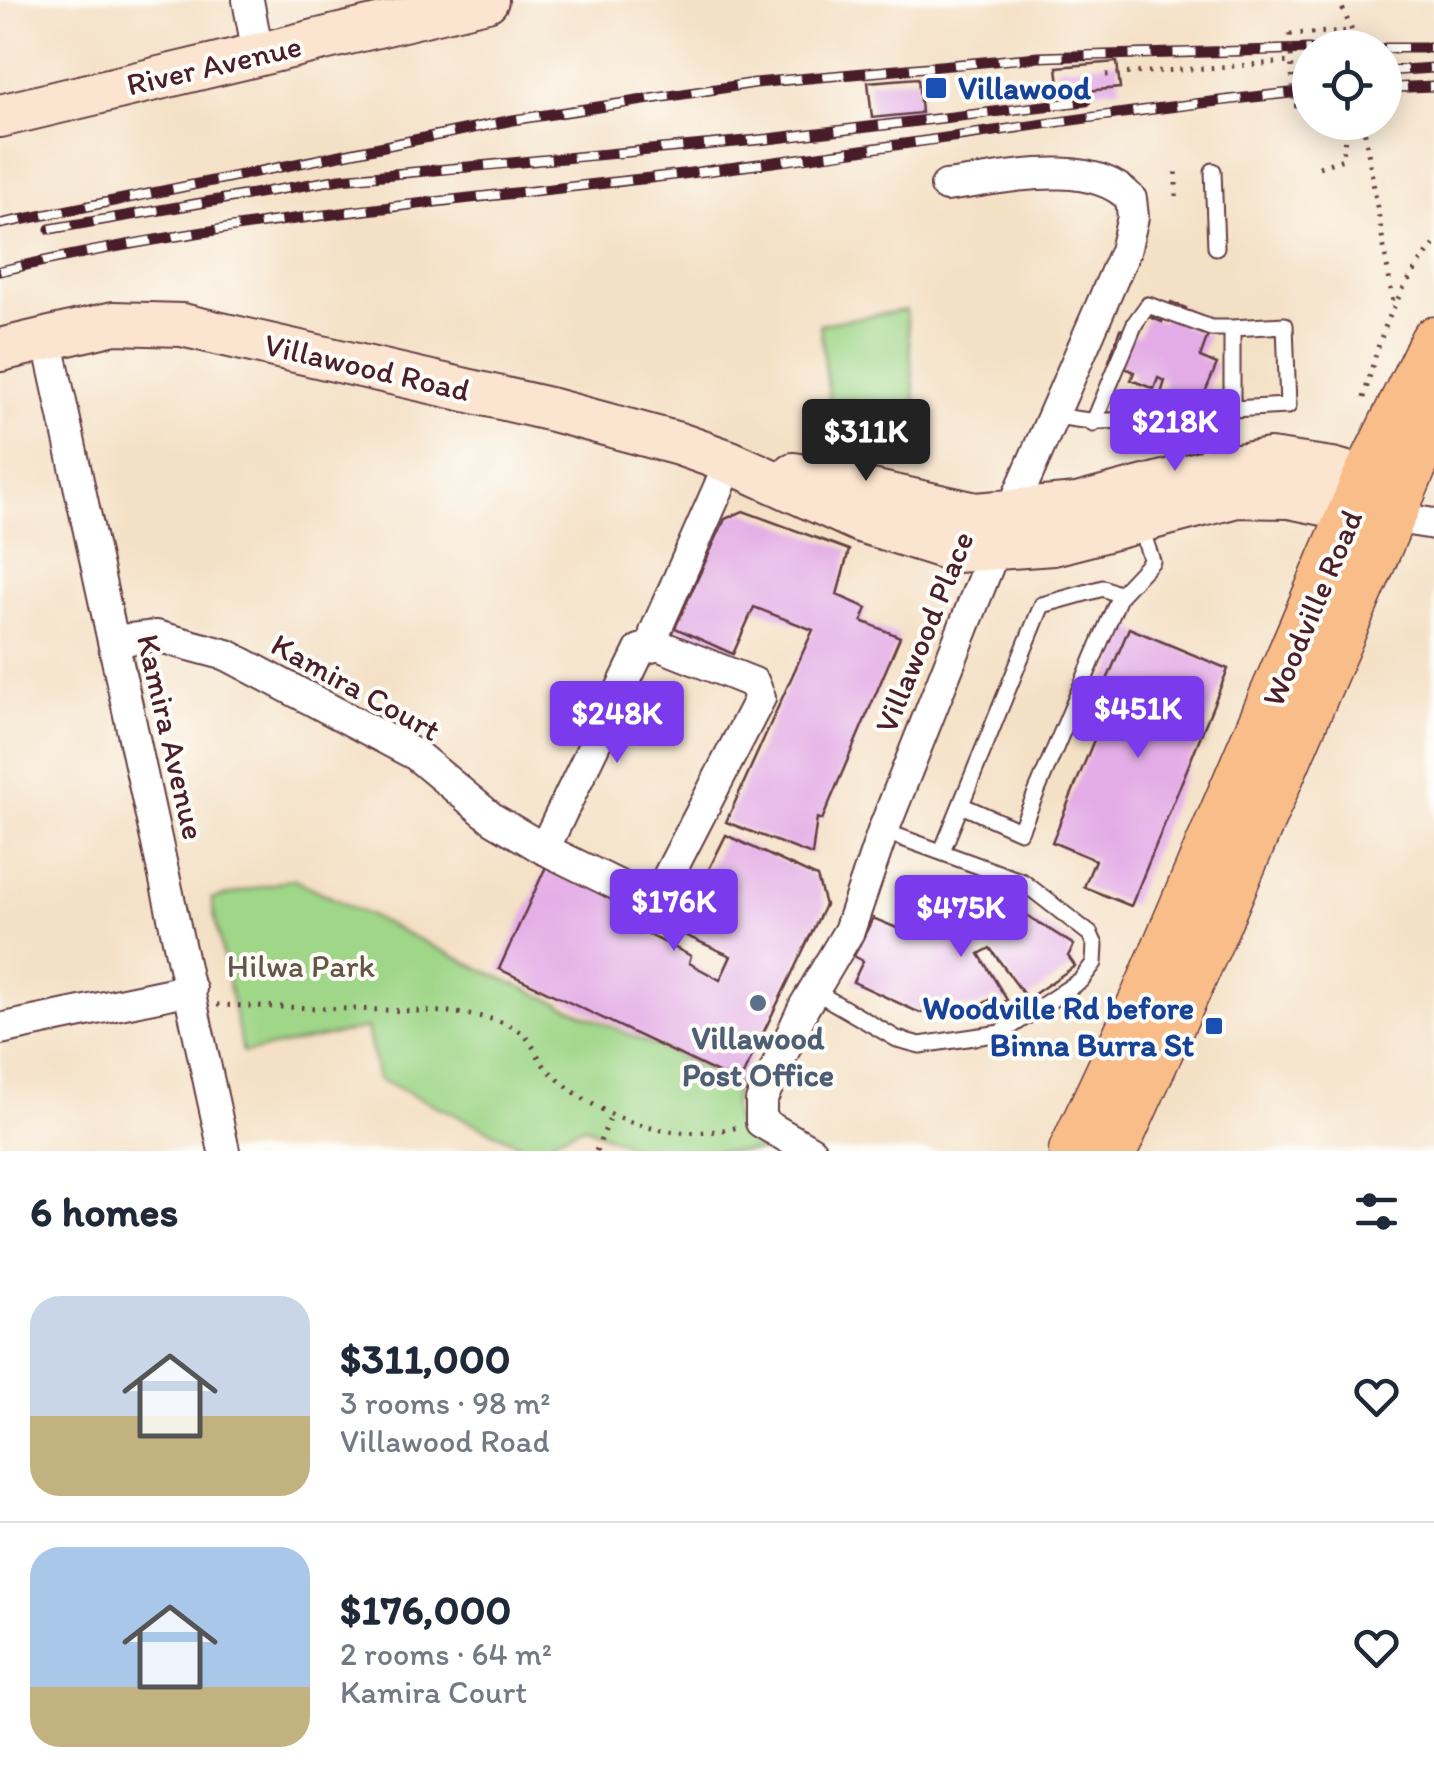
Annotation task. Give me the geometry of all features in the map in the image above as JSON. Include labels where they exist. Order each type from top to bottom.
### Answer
[{"type":"main road","name":"Woodville Road","points":[[1074,1151],[1146,995],[1397,502],[1434,341]]},
{"type":"main road","name":"Woodville Road","points":[[1114,1151],[1208,945],[1434,416]]},
{"type":"street","points":[[248,0],[258,54]]},
{"type":"street","name":"River Avenue","points":[[0,116],[488,0]]},
{"type":"street","name":"Villawood Place","points":[[761,1122],[761,1101],[804,1007],[849,931],[883,831],[1002,532],[1125,251],[1133,217],[1132,199],[1101,178],[1064,175],[946,186]]},
{"type":"street","name":"Villawood Road","points":[[0,350],[114,323],[182,325],[553,410],[730,462],[860,521],[926,545],[1002,532],[1053,544],[1213,469],[1270,460],[1332,469],[1397,502]]},
{"type":"street","name":"Kamira Avenue","points":[[47,338],[224,1151]]},
{"type":"street","points":[[544,850],[640,650],[658,645],[655,632],[730,462]]},
{"type":"street","name":"Villawood Road","points":[[1134,507],[1263,494],[1397,502]]},
{"type":"street","name":"Kamira Court","points":[[114,640],[156,636],[228,655],[416,755],[493,819],[544,850],[636,894],[656,898],[670,878],[760,698],[754,682],[658,645]]},
{"type":"street","points":[[0,1029],[191,989]]},
{"type":"street","points":[[761,1122],[811,1151]]},
{"type":"lane","points":[[1213,171],[1216,247]]},
{"type":"lane","points":[[1054,415],[1093,424],[1152,418],[1200,422],[1232,409],[1288,406],[1284,326],[1211,328],[1148,306],[1134,323],[1093,424]]},
{"type":"lane","points":[[1232,328],[1232,409]]},
{"type":"lane","points":[[1200,422],[1213,469]]},
{"type":"lane","points":[[961,804],[1020,831],[1120,595],[1152,560],[1134,507]]},
{"type":"lane","points":[[942,851],[1042,605],[1103,588],[1120,595]]},
{"type":"lane","points":[[816,992],[897,1039],[920,1045],[1001,1033],[1082,980],[1094,963],[1090,934],[1024,882],[883,831]]},
{"type":"path","points":[[1292,77],[1290,34],[1352,31],[1339,0]]},
{"type":"path","points":[[1106,75],[1291,62]]},
{"type":"path","points":[[1319,167],[1343,159],[1345,140]]},
{"type":"path","points":[[1366,140],[1393,303]]},
{"type":"path","points":[[1176,172],[1176,196]]},
{"type":"path","points":[[1360,415],[1382,327],[1393,303],[1434,244]]},
{"type":"path","points":[[874,472],[890,400]]},
{"type":"path","points":[[191,989],[212,1004],[234,1009],[293,1006],[364,1013],[449,1012],[486,1018],[522,1034],[546,1068],[612,1116],[652,1131],[711,1134],[761,1122]]},
{"type":"path","points":[[596,1151],[612,1116]]},
{"type":"green space","points":[[906,310],[922,467],[835,444],[820,324]]},
{"type":"green space","name":"Hilwa Park","points":[[293,879],[474,966],[739,1083],[733,1105],[737,1123],[748,1139],[765,1151],[641,1151],[584,1126],[555,1138],[545,1151],[534,1151],[378,1079],[367,1028],[243,1053],[211,899]]},
{"type":"building","name":"Villawood","points":[[1117,62],[1120,88],[1060,93],[1057,67]]},
{"type":"building","points":[[918,78],[921,113],[872,118],[868,82]]},
{"type":"building","points":[[1171,302],[1186,308],[1181,325],[1208,335],[1200,357],[1217,364],[1198,401],[1188,403],[1161,394],[1165,381],[1158,378],[1154,389],[1131,380],[1134,372],[1109,361],[1120,329],[1138,336],[1148,316],[1162,322]]},
{"type":"building","points":[[743,511],[849,550],[837,595],[867,608],[862,621],[900,637],[822,820],[817,818],[812,855],[726,822],[813,630],[754,607],[733,654],[675,628],[725,519]]},
{"type":"building","points":[[1129,628],[1228,669],[1131,906],[1084,887],[1095,860],[1052,842],[1112,696],[1102,692]]},
{"type":"building","points":[[726,835],[817,877],[825,905],[739,1083],[499,969],[550,858],[641,902],[634,927],[691,956],[689,963],[720,980],[731,956],[678,932]]},
{"type":"building","points":[[992,893],[1074,945],[1068,956],[1075,966],[1027,999],[990,948],[979,954],[1007,1000],[1000,1005],[995,997],[979,1006],[920,1013],[853,982],[863,961],[854,956],[873,918],[904,931],[942,933],[977,912]]},
{"type":"railway","points":[[1402,48],[1434,48]]},
{"type":"railway","points":[[0,224],[513,120],[755,83],[1038,57],[1292,50]]},
{"type":"railway","points":[[1402,70],[1434,68]]},
{"type":"railway","points":[[1402,87],[1434,86]]},
{"type":"railway","points":[[0,271],[163,238],[245,226],[740,167],[1292,93]]},
{"type":"railway","points":[[50,229],[340,179],[768,139],[1086,101]]},
{"type":"place","name":"Villawood","points":[[936,88]]},
{"type":"place","name":"Villawood Post Office","points":[[758,1003]]},
{"type":"place","name":"Woodville Rd before Binna Burra St","points":[[1214,1026]]}]
